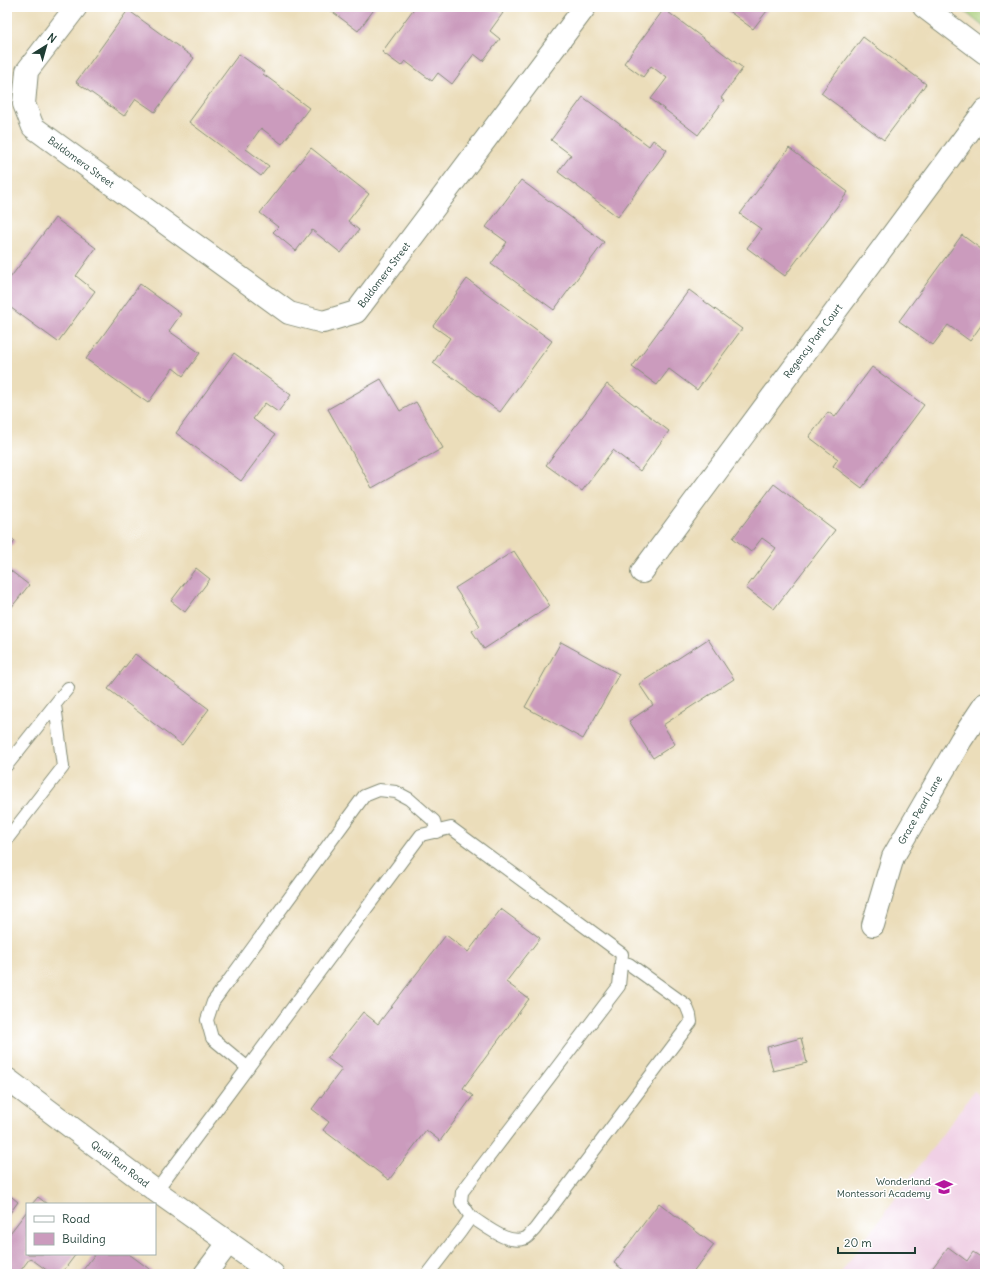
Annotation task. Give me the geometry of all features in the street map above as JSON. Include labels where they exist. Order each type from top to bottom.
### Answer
[{"type":"street","name":"Baldomera Street","points":[[76,7],[27,71],[24,104],[33,127],[289,312],[323,322],[356,312],[585,7]]},
{"type":"street","points":[[924,7],[985,53]]},
{"type":"street","name":"Regency Park Court","points":[[642,572],[985,110]]},
{"type":"street","name":"Grace Pearl Lane","points":[[874,925],[893,857],[961,740],[985,704]]},
{"type":"street","name":"Quail Run Road","points":[[7,1079],[156,1191],[273,1274]]},
{"type":"street","points":[[205,1274],[228,1242]]},
{"type":"lane","points":[[7,765],[68,688]]},
{"type":"lane","points":[[7,839],[63,767],[55,704]]},
{"type":"lane","points":[[248,1068],[212,1038],[207,1020],[213,1002],[364,796],[379,790],[396,792],[409,799],[434,821],[436,832]]},
{"type":"lane","points":[[156,1191],[422,835],[451,828],[622,954],[621,962],[619,986],[462,1192],[461,1202],[471,1217],[505,1238],[516,1240],[527,1237],[535,1229],[691,1022],[686,1005],[629,964],[621,962]]},
{"type":"lane","points":[[428,1274],[471,1217]]},
{"type":"shaded area","name":"Wonderland Montessori Academy","points":[[974,1091],[985,1100],[985,1274],[840,1274]]},
{"type":"green space","points":[[959,7],[985,7],[985,28]]},
{"type":"building","points":[[326,7],[376,7],[358,31]]},
{"type":"building","points":[[415,7],[494,7],[503,13],[490,31],[500,39],[483,61],[474,54],[452,84],[438,73],[432,81],[405,61],[401,66],[382,52]]},
{"type":"building","points":[[723,7],[770,7],[753,29]]},
{"type":"building","points":[[664,9],[743,68],[721,98],[724,100],[698,135],[651,99],[667,78],[651,66],[643,77],[624,63]]},
{"type":"building","points":[[128,10],[194,58],[155,112],[136,99],[124,116],[76,82]]},
{"type":"building","points":[[863,37],[926,84],[884,140],[821,93]]},
{"type":"building","points":[[239,54],[309,108],[282,144],[261,128],[246,149],[269,166],[261,176],[189,122]]},
{"type":"building","points":[[583,97],[649,146],[653,140],[667,150],[618,217],[558,172],[571,155],[551,140]]},
{"type":"building","points":[[311,148],[369,194],[348,221],[359,230],[341,253],[312,230],[296,251],[273,232],[278,227],[260,213]]},
{"type":"building","points":[[789,148],[848,192],[785,276],[747,248],[761,229],[740,214]]},
{"type":"building","points":[[521,180],[604,242],[554,310],[491,264],[507,242],[486,227]]},
{"type":"building","points":[[55,218],[96,248],[76,276],[95,291],[58,342],[7,305],[7,282]]},
{"type":"building","points":[[962,235],[985,252],[985,320],[970,341],[948,325],[933,345],[899,321]]},
{"type":"building","points":[[467,279],[552,341],[500,412],[433,363],[450,338],[433,326]]},
{"type":"building","points":[[140,284],[181,314],[169,331],[200,353],[183,376],[173,368],[148,403],[86,359]]},
{"type":"building","points":[[689,290],[742,329],[697,390],[669,369],[657,385],[632,367]]},
{"type":"building","points":[[234,353],[291,395],[278,412],[265,403],[253,419],[275,435],[241,481],[176,433]]},
{"type":"building","points":[[872,367],[924,405],[862,488],[833,466],[838,459],[809,437],[828,412],[835,417]]},
{"type":"building","points":[[381,379],[400,411],[416,402],[443,448],[372,488],[328,409]]},
{"type":"building","points":[[607,384],[669,431],[640,471],[613,450],[582,491],[546,465]]},
{"type":"building","points":[[774,484],[835,530],[774,609],[746,588],[776,548],[762,538],[751,552],[733,538]]},
{"type":"building","points":[[7,535],[15,541],[7,551]]},
{"type":"building","points":[[514,551],[550,606],[484,649],[472,631],[480,626],[455,588]]},
{"type":"building","points":[[7,568],[29,585],[7,613]]},
{"type":"building","points":[[196,568],[210,579],[185,612],[171,601]]},
{"type":"building","points":[[708,639],[734,679],[663,725],[675,744],[653,758],[629,721],[653,705],[639,684]]},
{"type":"building","points":[[561,642],[619,674],[583,739],[525,707]]},
{"type":"building","points":[[135,654],[209,709],[182,745],[108,689]]},
{"type":"building","points":[[501,909],[540,938],[506,982],[529,999],[463,1088],[473,1096],[440,1141],[426,1130],[389,1180],[323,1130],[329,1122],[312,1109],[342,1069],[327,1058],[363,1012],[378,1024],[446,935],[468,952]]},
{"type":"building","points":[[801,1038],[807,1063],[773,1071],[767,1047]]},
{"type":"building","points":[[7,1193],[18,1202],[7,1217]]},
{"type":"building","points":[[38,1197],[46,1203],[33,1203]]},
{"type":"building","points":[[659,1203],[714,1245],[692,1274],[629,1274],[614,1263]]},
{"type":"building","points":[[26,1212],[26,1255],[75,1255],[61,1274],[52,1274],[30,1258],[18,1274],[10,1274],[7,1272],[7,1237]]},
{"type":"building","points":[[948,1247],[967,1261],[973,1252],[985,1260],[985,1274],[928,1274]]},
{"type":"building","points":[[94,1255],[130,1255],[156,1274],[80,1274]]},
{"type":"place","name":"Wonderland Montessori Academy","points":[[944,1187]]}]
